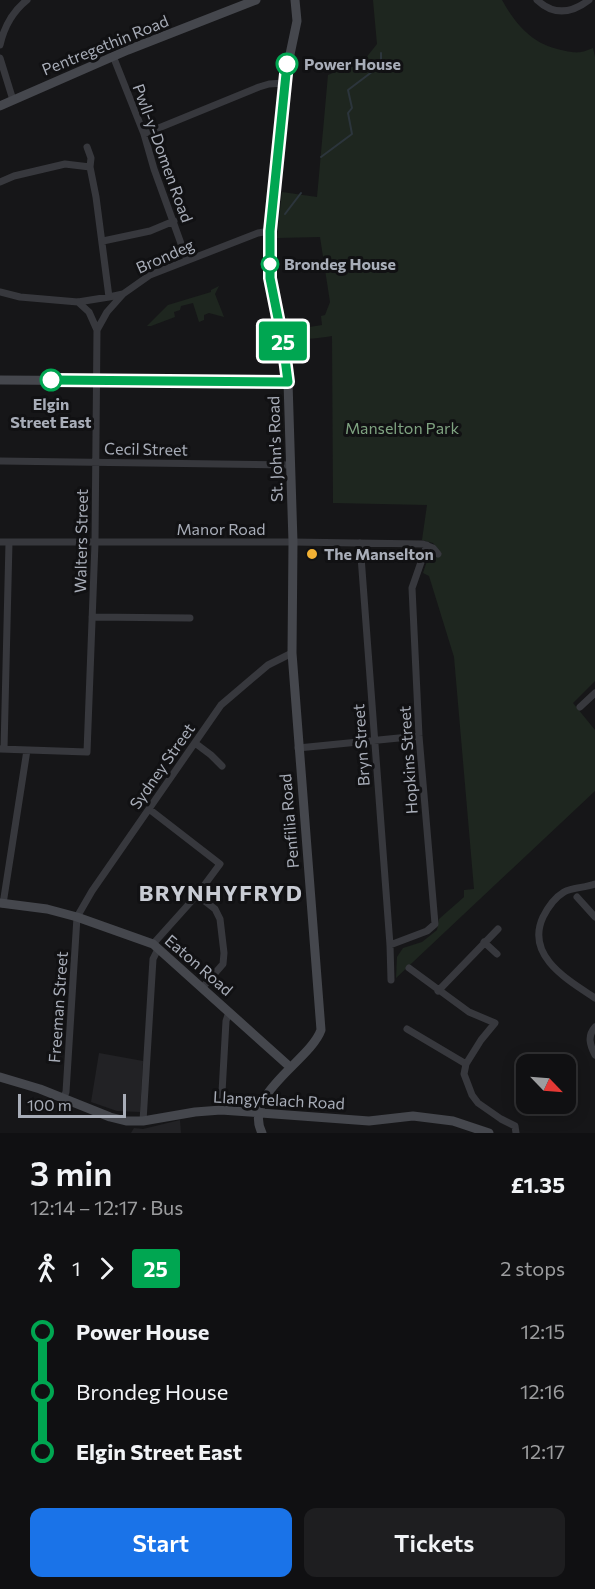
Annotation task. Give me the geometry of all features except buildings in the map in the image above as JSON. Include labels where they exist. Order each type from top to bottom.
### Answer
[{"type":"street","name":"Pentregethin Road","points":[[0,106],[113,56],[256,0]]},
{"type":"street","name":"St. John's Road","points":[[293,542],[288,382],[270,278],[270,231],[284,83],[297,21],[295,0]]},
{"type":"street","points":[[537,0],[550,8],[562,11],[577,9],[589,0]]},
{"type":"street","points":[[0,45],[5,26],[24,1]]},
{"type":"street","name":"Pwll-y-Domen Road","points":[[113,56],[144,134],[154,169],[187,260]]},
{"type":"street","points":[[0,58],[13,100]]},
{"type":"street","points":[[144,134],[259,87],[284,83]]},
{"type":"street","points":[[87,147],[91,159],[90,167],[103,241],[109,297]]},
{"type":"street","points":[[0,182],[14,176],[65,164],[90,167]]},
{"type":"street","points":[[103,241],[150,231],[174,221]]},
{"type":"street","name":"Brondeg","points":[[0,292],[20,297],[78,302],[123,294],[150,275],[258,233],[270,231]]},
{"type":"street","points":[[97,330],[107,312],[123,294]]},
{"type":"street","points":[[78,302],[88,312],[97,330]]},
{"type":"street","name":"Walters Street","points":[[27,750],[87,752],[95,543],[97,330]]},
{"type":"street","points":[[0,380],[288,382]]},
{"type":"street","name":"Cecil Street","points":[[0,461],[291,465]]},
{"type":"street","name":"Manor Road","points":[[0,542],[293,542],[427,545]]},
{"type":"street","points":[[2,904],[27,750],[2,749],[9,542]]},
{"type":"street","name":"Penfilia Road","points":[[258,1112],[267,1095],[290,1067],[318,1040],[321,1030],[292,653],[293,542]]},
{"type":"street","name":"Bryn Street","points":[[360,543],[390,945],[390,980]]},
{"type":"street","points":[[427,545],[438,554]]},
{"type":"street","name":"Hopkins Street","points":[[390,945],[427,931],[435,924],[419,736],[412,588],[427,545]]},
{"type":"street","points":[[92,617],[190,618]]},
{"type":"street","name":"Sydney Street","points":[[77,917],[92,891],[221,705],[268,665],[292,653]]},
{"type":"street","points":[[580,707],[595,693]]},
{"type":"street","points":[[298,748],[419,736]]},
{"type":"street","points":[[195,743],[212,754],[222,766]]},
{"type":"street","points":[[143,1121],[153,959],[156,947],[220,864],[149,809]]},
{"type":"street","points":[[595,884],[560,894],[549,905],[539,935],[542,951],[554,969],[595,998]]},
{"type":"street","points":[[197,895],[215,909],[220,919],[224,953],[223,964],[203,987]]},
{"type":"street","points":[[577,897],[595,917]]},
{"type":"street","points":[[584,905],[590,899]]},
{"type":"street","name":"Eaton Road","points":[[2,904],[47,909],[77,917],[156,947],[290,1067]]},
{"type":"street","name":"Freeman Street","points":[[63,1099],[66,1092],[77,917]]},
{"type":"street","points":[[438,991],[498,929]]},
{"type":"street","points":[[484,942],[497,954]]},
{"type":"street","points":[[409,968],[469,1012],[495,1023],[466,1064],[464,1074],[472,1095],[478,1103],[515,1126],[516,1133]]},
{"type":"street","points":[[221,1110],[226,1021],[229,1012]]},
{"type":"street","points":[[595,1027],[592,1030],[589,1044],[595,1055]]},
{"type":"street","points":[[407,1029],[466,1064]]},
{"type":"street","name":"Llangyfelach Road","points":[[0,1077],[40,1089],[110,1117],[126,1121],[143,1121],[221,1110],[369,1120],[413,1116],[453,1121],[489,1133]]},
{"type":"street","points":[[258,1112],[258,1125],[262,1133]]},
{"type":"shaded area","points":[[99,1053],[143,1061],[140,1112],[117,1111],[91,1102]]},
{"type":"shaded area","points":[[180,1120],[181,1133],[131,1133],[134,1128],[143,1129]]},
{"type":"green space","name":"Manselton Park","points":[[373,0],[502,0],[513,18],[533,38],[551,47],[570,52],[581,52],[593,48],[595,57],[595,681],[573,703],[595,730],[595,791],[396,978],[397,957],[403,948],[422,942],[437,930],[439,919],[464,897],[464,890],[474,889],[454,657],[429,576],[423,573],[430,552],[442,555],[433,543],[422,540],[427,505],[333,503],[332,336],[309,339],[292,336],[287,334],[285,319],[288,316],[291,330],[322,325],[321,316],[325,315],[330,302],[320,237],[277,238],[282,192],[317,197],[328,75],[365,59],[377,44]]},
{"type":"green space","points":[[219,286],[215,294],[224,317],[209,313],[204,315],[204,320],[199,322],[193,303],[181,306],[180,310],[174,312],[175,317],[147,326],[168,305],[211,292]]},
{"type":"waterway","points":[[321,157],[352,134],[348,113],[352,108],[348,90],[381,65],[381,53]]},
{"type":"waterway","points":[[285,214],[301,193]]},
{"type":"bus line","name":"25","points":[[51,380],[288,382],[270,278],[270,231],[287,64]]},
{"type":"place","name":"Power House","points":[[287,64]]},
{"type":"place","name":"Brondeg House","points":[[270,264]]},
{"type":"place","name":"Elgin Street East","points":[[51,380]]},
{"type":"place","name":"The Manselton","points":[[312,554]]},
{"type":"district","name":"BRYNHYFRYD","points":[[221,893]]}]
